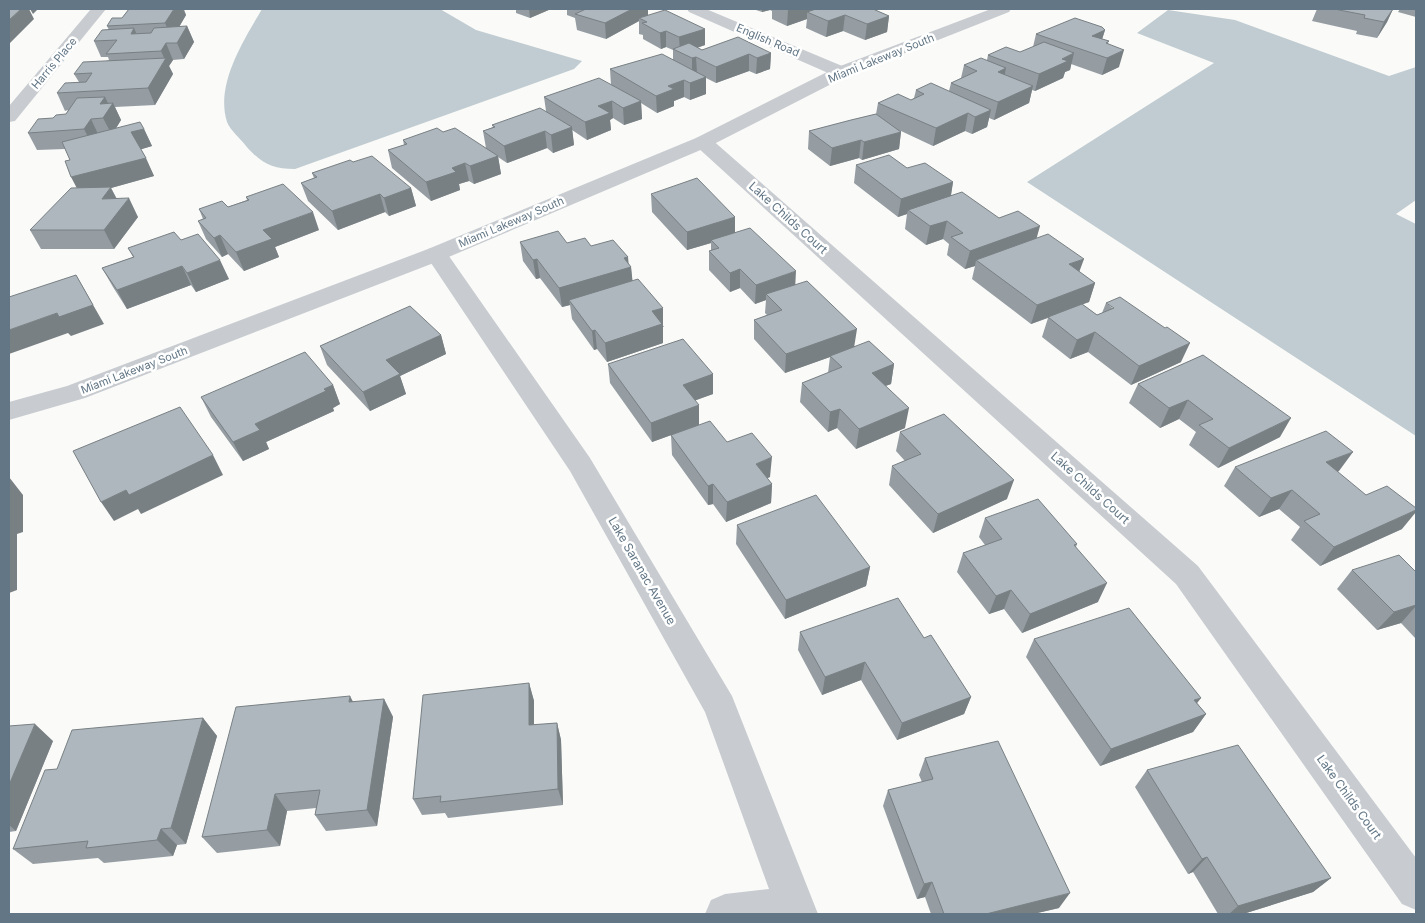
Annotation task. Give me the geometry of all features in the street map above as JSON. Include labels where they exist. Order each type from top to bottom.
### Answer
[{"type":"street","name":"Harris Place","points":[[9,117],[99,9]]},
{"type":"street","name":"English Road","points":[[694,9],[841,72]]},
{"type":"street","name":"Miami Lakeway South","points":[[9,411],[76,392],[436,254],[702,142],[841,72],[1004,9]]},
{"type":"street","name":"Lake Childs Court","points":[[702,142],[1187,575],[1416,890]]},
{"type":"street","name":"Lake Saranac Avenue","points":[[436,254],[580,465],[720,707],[797,910]]},
{"type":"street","points":[[725,914],[797,910]]},
{"type":"shaded area","points":[[262,9],[440,9],[476,30],[582,61],[574,69],[295,169],[280,168],[262,161],[246,146],[228,125],[224,108],[228,78],[233,63]]},
{"type":"shaded area","points":[[1168,10],[1235,20],[1389,76],[1416,67],[1416,200],[1396,214],[1416,224],[1416,436],[1027,182],[1214,63],[1137,33]]},
{"type":"building","points":[[9,9],[21,9],[9,20]]},
{"type":"building","points":[[129,9],[174,9],[165,23],[107,26],[112,18],[122,18]]},
{"type":"building","points":[[586,9],[632,9],[605,23],[575,14]]},
{"type":"building","points":[[816,9],[873,9],[889,16],[867,24],[845,15],[828,21],[807,12]]},
{"type":"building","points":[[1334,9],[1393,9],[1384,22],[1364,18],[1365,15]]},
{"type":"building","points":[[665,10],[705,29],[679,37],[666,31],[660,33],[642,23],[647,22],[639,18]]},
{"type":"building","points":[[1075,18],[1102,27],[1105,30],[1092,36],[1109,41],[1106,43],[1124,50],[1107,58],[1036,34]]},
{"type":"building","points":[[187,26],[177,43],[166,43],[161,51],[106,54],[117,40],[94,41],[102,30],[134,28],[131,34],[151,33],[154,28]]},
{"type":"building","points":[[738,37],[771,53],[757,58],[749,54],[716,67],[696,57],[692,58],[673,49],[689,43],[702,50]]},
{"type":"building","points":[[1044,42],[1074,53],[1062,59],[1068,61],[1039,74],[988,55],[1006,47],[1020,52]]},
{"type":"building","points":[[662,54],[706,77],[690,83],[684,80],[668,86],[674,89],[656,96],[610,69]]},
{"type":"building","points":[[166,58],[148,88],[57,93],[65,83],[86,82],[92,73],[74,74],[83,62]]},
{"type":"building","points":[[981,58],[1006,68],[998,72],[1033,86],[998,102],[951,83],[977,71],[964,65]]},
{"type":"building","points":[[599,78],[641,101],[623,108],[612,101],[598,106],[610,113],[585,122],[544,97]]},
{"type":"building","points":[[931,83],[991,110],[975,117],[968,113],[936,128],[878,103],[898,94],[911,100],[924,94],[916,90]]},
{"type":"building","points":[[105,97],[100,104],[113,103],[103,118],[91,119],[84,129],[28,133],[38,119],[53,118],[56,115],[66,114],[77,98]]},
{"type":"building","points":[[540,108],[572,127],[551,135],[545,131],[504,146],[483,131],[495,127],[492,125]]},
{"type":"building","points":[[876,114],[901,132],[832,148],[809,131],[851,120]]},
{"type":"building","points":[[140,122],[144,129],[131,132],[146,158],[71,177],[65,161],[70,160],[62,142]]},
{"type":"building","points":[[437,128],[443,132],[455,128],[498,156],[470,166],[465,163],[452,168],[456,172],[426,182],[388,150],[407,144],[403,140]]},
{"type":"building","points":[[889,155],[907,168],[925,163],[953,182],[901,199],[856,165]]},
{"type":"building","points":[[372,156],[411,188],[384,198],[380,194],[332,211],[301,183],[317,177],[312,173],[350,160],[353,162]]},
{"type":"building","points":[[697,178],[735,217],[687,232],[651,194]]},
{"type":"building","points":[[283,184],[313,212],[263,230],[272,239],[236,252],[220,235],[214,238],[198,221],[206,218],[199,209],[222,201],[228,207],[249,200],[246,197]]},
{"type":"building","points":[[111,187],[102,199],[129,198],[104,230],[30,230],[71,188]]},
{"type":"building","points":[[962,192],[999,218],[1018,211],[1040,226],[970,251],[951,237],[963,233],[947,221],[930,226],[908,210]]},
{"type":"building","points":[[750,228],[796,271],[756,285],[740,269],[730,273],[709,251],[719,248],[711,240]]},
{"type":"building","points":[[558,231],[567,243],[585,238],[591,246],[613,240],[628,257],[624,258],[631,267],[559,288],[537,259],[533,260],[520,242]]},
{"type":"building","points":[[174,232],[181,240],[198,234],[220,260],[187,273],[182,266],[117,290],[102,268],[134,257],[128,248]]},
{"type":"building","points":[[1048,234],[1084,259],[1069,264],[1095,283],[1037,305],[976,260]]},
{"type":"building","points":[[76,275],[93,305],[59,317],[57,313],[9,330],[9,297]]},
{"type":"building","points":[[638,279],[663,308],[652,311],[662,324],[605,343],[595,330],[592,331],[569,300]]},
{"type":"building","points":[[807,281],[857,329],[786,354],[754,320],[782,310],[766,294]]},
{"type":"building","points":[[1120,297],[1190,343],[1139,366],[1095,332],[1077,340],[1048,317],[1082,304],[1097,315],[1114,308],[1106,303]]},
{"type":"building","points":[[410,306],[441,335],[386,360],[400,374],[363,392],[320,346]]},
{"type":"building","points":[[683,339],[713,374],[683,385],[699,405],[651,423],[608,364]]},
{"type":"building","points":[[869,341],[894,364],[872,373],[909,408],[859,429],[840,409],[830,412],[802,383],[842,367],[830,356]]},
{"type":"building","points":[[305,352],[333,385],[324,389],[326,391],[255,424],[260,430],[233,442],[201,397]]},
{"type":"building","points":[[1203,355],[1291,418],[1229,448],[1199,425],[1213,419],[1188,400],[1169,408],[1138,384]]},
{"type":"building","points":[[180,407],[213,455],[129,495],[126,490],[101,502],[73,451]]},
{"type":"building","points":[[944,414],[1014,480],[938,514],[892,466],[921,454],[900,432]]},
{"type":"building","points":[[710,421],[727,442],[752,433],[772,457],[756,464],[772,484],[727,502],[713,484],[708,486],[671,435]]},
{"type":"building","points":[[1326,431],[1353,452],[1326,462],[1366,495],[1387,486],[1416,508],[1416,510],[1334,547],[1304,521],[1320,514],[1292,490],[1271,498],[1235,467]]},
{"type":"building","points":[[816,495],[870,567],[786,600],[737,525]]},
{"type":"building","points":[[1038,499],[1077,544],[1074,545],[1107,583],[1030,614],[1011,590],[996,596],[963,553],[1002,539],[985,518]]},
{"type":"building","points":[[1399,555],[1416,572],[1416,605],[1394,612],[1352,570]]},
{"type":"building","points":[[898,598],[924,638],[931,635],[971,697],[902,723],[865,662],[825,677],[800,632]]},
{"type":"building","points":[[1129,608],[1201,698],[1194,700],[1206,714],[1111,749],[1034,639]]},
{"type":"building","points":[[529,683],[529,725],[557,723],[558,789],[440,802],[441,796],[413,799],[423,695]]},
{"type":"building","points":[[350,696],[349,702],[384,699],[367,810],[315,815],[320,790],[275,794],[267,830],[202,837],[236,707]]},
{"type":"building","points":[[203,718],[171,828],[161,829],[157,840],[86,848],[88,841],[13,849],[45,770],[57,769],[72,730]]},
{"type":"building","points":[[35,724],[9,785],[9,726]]},
{"type":"building","points":[[998,741],[1070,893],[986,914],[944,914],[932,882],[924,884],[888,790],[933,779],[925,758]]},
{"type":"building","points":[[1238,745],[1331,878],[1238,906],[1207,857],[1202,859],[1147,770]]}]
